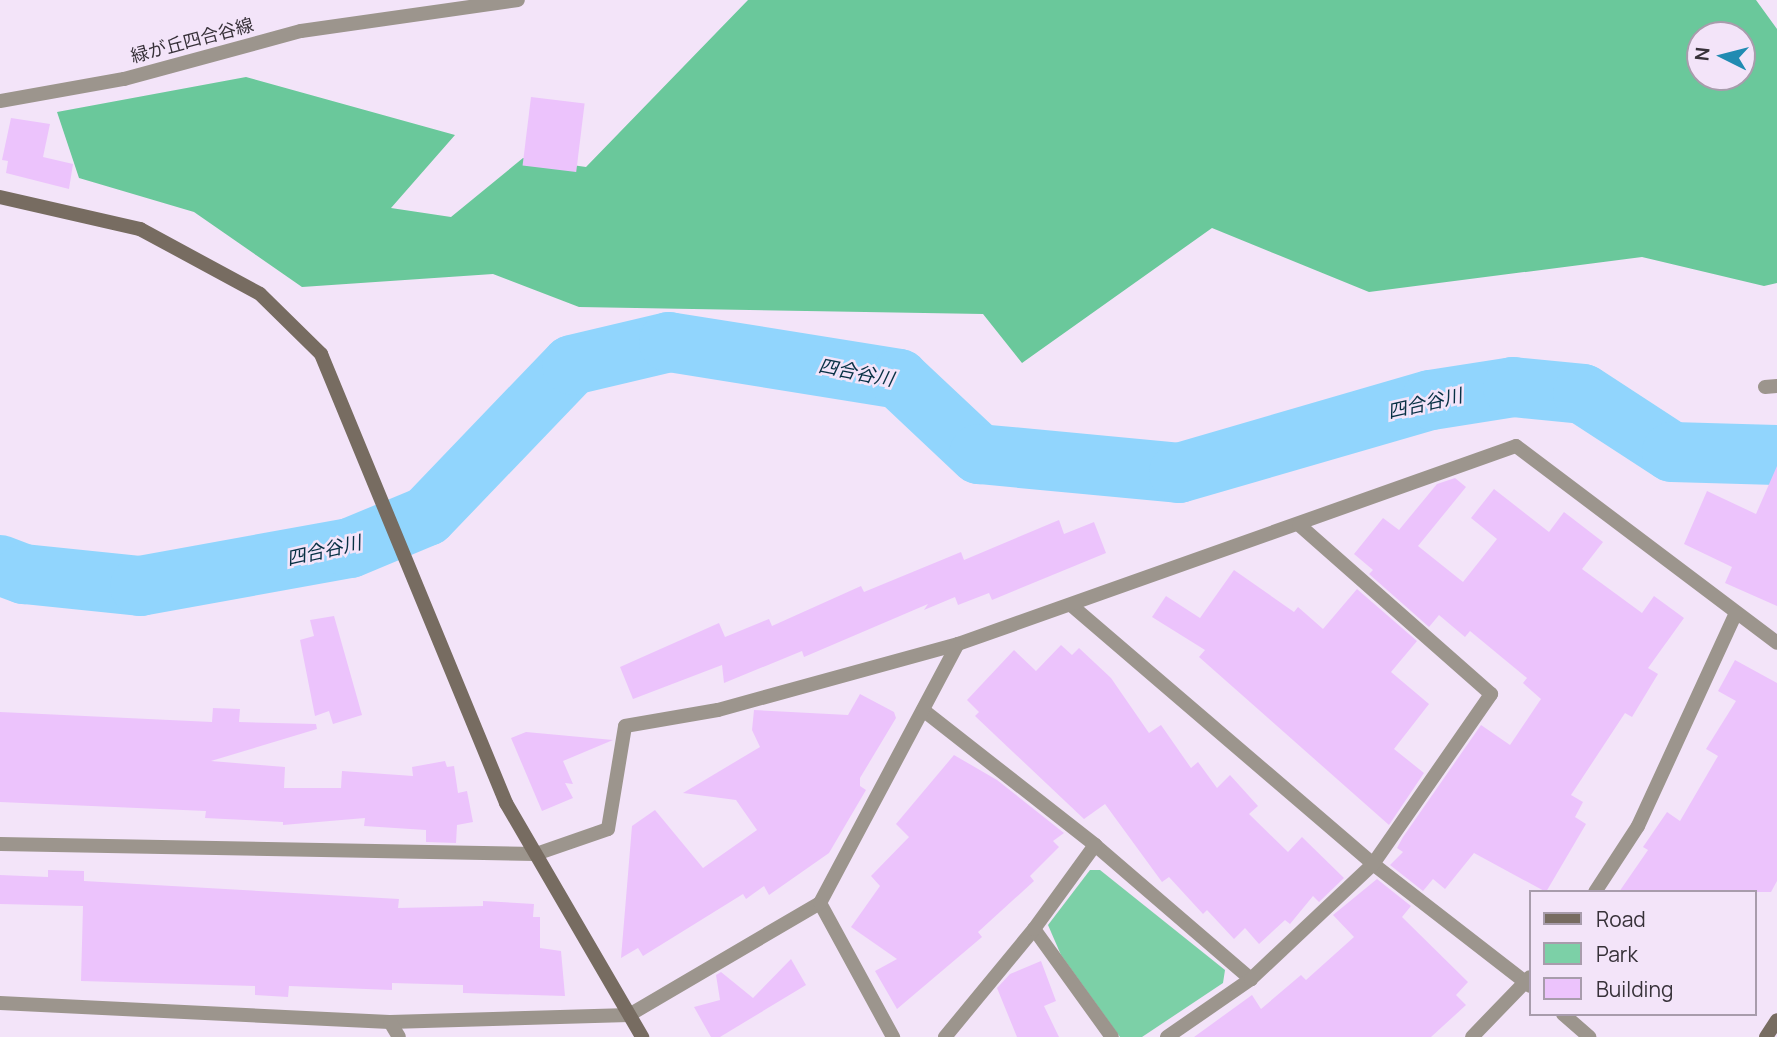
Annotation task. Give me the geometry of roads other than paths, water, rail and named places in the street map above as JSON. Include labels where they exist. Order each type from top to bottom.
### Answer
[{"type":"street","name":"緑が丘四合谷線","points":[[0,101],[124,79],[301,30],[519,0]]},
{"type":"street","points":[[0,197],[140,229],[260,293],[321,354],[388,511],[403,555],[506,803],[642,1037]]},
{"type":"street","points":[[0,844],[536,854],[608,829],[625,726],[718,710],[958,644],[1516,446],[1777,643]]},
{"type":"street","points":[[1167,1037],[1251,979],[1373,864],[1491,694],[1299,525]]},
{"type":"street","points":[[1070,605],[1373,864],[1528,981]]},
{"type":"street","points":[[1596,890],[1638,825],[1736,613]]},
{"type":"street","points":[[0,1003],[390,1022],[629,1015],[820,903],[958,644]]},
{"type":"street","points":[[923,709],[1095,845],[1251,979]]},
{"type":"street","points":[[945,1037],[1034,929],[1095,845]]},
{"type":"street","points":[[820,903],[894,1037]]},
{"type":"street","points":[[1034,929],[1112,1037]]},
{"type":"street","points":[[1472,1037],[1528,983]]},
{"type":"street","points":[[1565,1016],[1589,1037]]},
{"type":"street","points":[[1766,1037],[1777,1020]]},
{"type":"street","points":[[390,1022],[399,1037]]},
{"type":"waterway","name":"四合谷川","points":[[0,565],[24,574],[140,586],[350,548],[427,516],[572,365],[669,342],[899,379],[979,454],[1179,473],[1431,400],[1513,387],[1583,394],[1672,452],[1777,455]]}]
